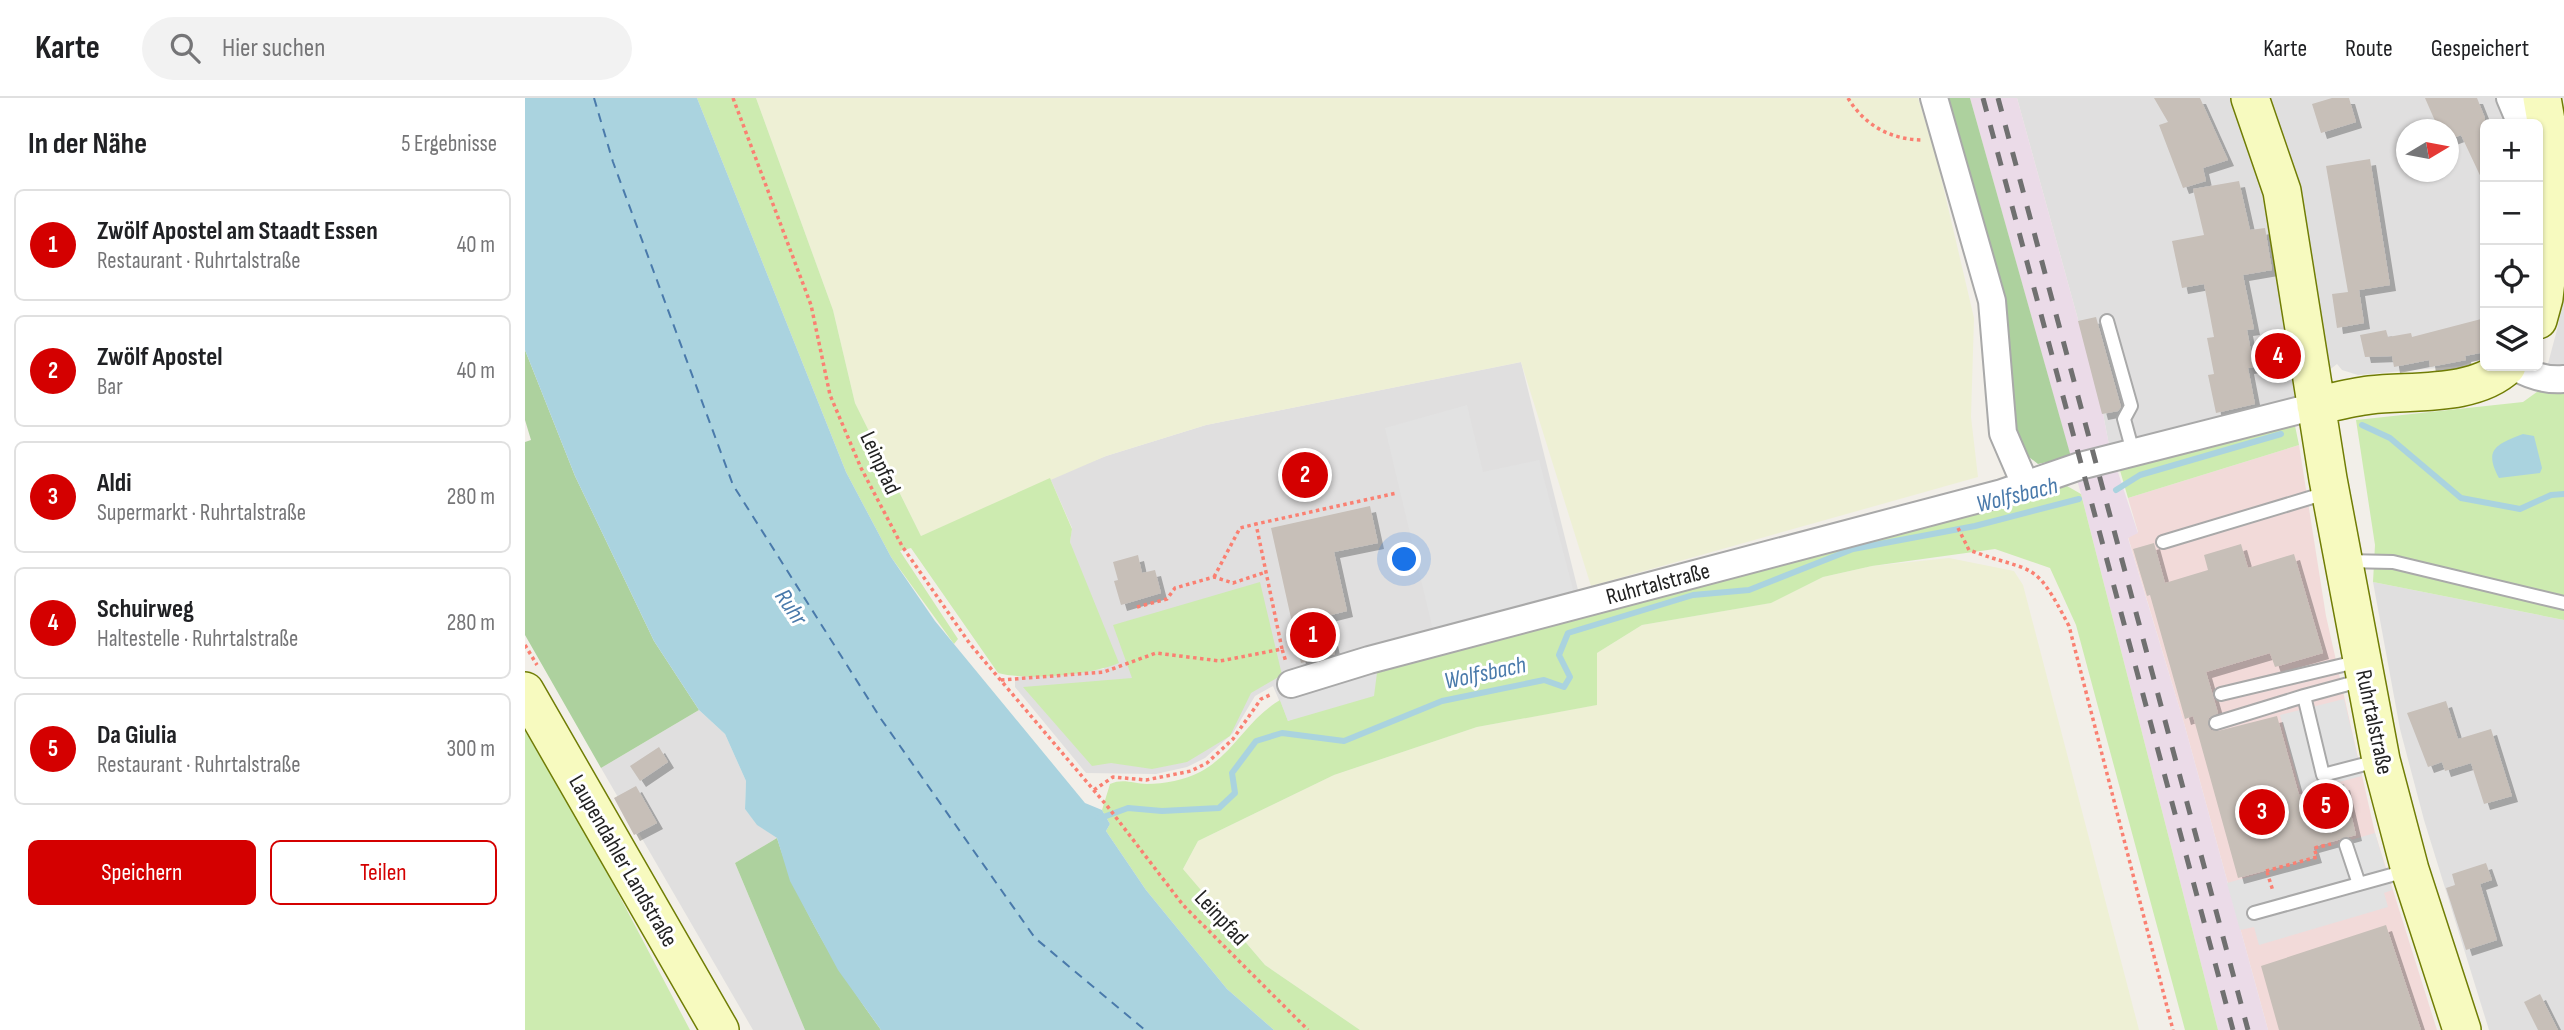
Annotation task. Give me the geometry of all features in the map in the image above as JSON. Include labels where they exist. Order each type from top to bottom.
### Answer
[{"type":"main road","name":"Ruhrtalstraße","points":[[2250,98],[2281,191],[2342,561],[2381,760],[2410,870],[2462,1030]]},
{"type":"main road","points":[[2541,308],[2546,286],[2548,171],[2542,98]]},
{"type":"main road","points":[[2316,406],[2366,395],[2475,385],[2497,376],[2502,371]]},
{"type":"main road","name":"Laupendahler Landstraße","points":[[525,691],[720,1030]]},
{"type":"street","points":[[1934,98],[1992,301],[2003,433],[2025,484]]},
{"type":"street","points":[[2510,98],[2519,119]]},
{"type":"street","points":[[2522,371],[2553,380],[2564,379]]},
{"type":"street","name":"Ruhrtalstraße","points":[[1291,684],[2002,493],[2133,452],[2316,406]]},
{"type":"lane","points":[[2107,321],[2131,406],[2124,419],[2133,452]]},
{"type":"lane","points":[[2163,542],[2330,492]]},
{"type":"lane","points":[[2342,561],[2393,562],[2564,603]]},
{"type":"lane","points":[[2221,694],[2362,670]]},
{"type":"lane","points":[[2216,723],[2304,696],[2362,670]]},
{"type":"lane","points":[[2304,696],[2323,775],[2381,760]]},
{"type":"lane","points":[[2341,844],[2359,884]]},
{"type":"lane","points":[[2254,913],[2410,870]]},
{"type":"path","name":"Leinpfad","points":[[733,98],[808,297],[830,395],[861,468],[902,545],[970,644],[1119,820],[1183,905],[1308,1030]]},
{"type":"path","points":[[1848,98],[1878,130],[1909,140],[1946,140]]},
{"type":"path","points":[[1215,577],[1240,528],[1397,493]]},
{"type":"path","points":[[1955,521],[1962,542],[1969,550],[2011,561],[2036,572],[2047,584],[2069,626],[2173,1030]]},
{"type":"path","points":[[1094,790],[1113,777],[1146,780],[1191,771],[1207,763],[1233,739],[1261,699],[1291,684],[1256,524]]},
{"type":"path","points":[[1137,607],[1167,599],[1175,588],[1215,577],[1233,583],[1266,572]]},
{"type":"path","points":[[1001,681],[1104,672],[1156,653],[1220,660],[1282,649]]},
{"type":"path","points":[[2277,906],[2266,870],[2317,857],[2315,848],[2341,844]]},
{"type":"shaded area","points":[[1970,98],[2017,98],[2101,403],[2109,445],[2138,533],[2128,538],[2184,723],[2268,1030],[2218,1030],[2081,494]]},
{"type":"shaded area","points":[[2017,98],[2499,98],[2509,119],[2480,119],[2480,360],[2460,366],[2358,375],[2342,370],[2337,364],[2284,405],[2109,445],[2101,403]]},
{"type":"shaded area","points":[[2564,290],[2564,369],[2546,371],[2558,326]]},
{"type":"shaded area","points":[[1521,362],[1579,594],[1405,638],[1288,721],[1273,686],[1255,696],[1233,733],[1205,758],[1187,767],[1156,774],[1086,773],[1015,687],[1015,677],[1104,669],[1070,542],[1072,528],[1050,478],[1106,456],[1206,425]]},
{"type":"shaded area","points":[[1467,405],[1483,472],[1539,460],[1574,593],[1433,630],[1385,428]]},
{"type":"shaded area","points":[[2299,445],[2326,616],[2375,833],[2437,1030],[2268,1030],[2184,723],[2128,537],[2138,532],[2128,498]]},
{"type":"shaded area","points":[[2373,582],[2564,620],[2564,1030],[2489,1030],[2424,820],[2400,729]]},
{"type":"shaded area","points":[[1378,665],[1374,696],[1288,721],[1280,700]]},
{"type":"shaded area","points":[[2344,699],[2362,776],[2301,792],[2280,715]]},
{"type":"shaded area","points":[[699,710],[725,734],[746,781],[745,809],[758,825],[777,838],[735,863],[805,1030],[753,1030],[601,768]]},
{"type":"shaded area","points":[[2375,833],[2392,890],[2384,893],[2388,907],[2259,945],[2254,927],[2240,930],[2227,883],[2318,857],[2316,850]]},
{"type":"green space","points":[[697,98],[756,98],[833,310],[855,403],[921,536],[1050,478],[1072,529],[1070,542],[1119,663],[1093,671],[1059,676],[998,673],[911,548],[900,551],[958,639],[954,644],[891,557],[846,472]]},
{"type":"green space","points":[[756,98],[1918,98],[1936,156],[1974,318],[1971,417],[1978,477],[1591,586],[1521,362],[1206,425],[1106,456],[921,536],[855,403],[833,310]]},
{"type":"green space","points":[[1944,98],[1970,98],[2071,457],[2038,464],[2026,454],[2015,437],[2012,383],[2001,310]]},
{"type":"green space","points":[[525,350],[575,476],[654,641],[699,710],[601,768],[525,635],[525,442],[531,440],[525,420]]},
{"type":"green space","points":[[2564,388],[2564,620],[2373,582],[2375,545],[2356,420],[2523,402],[2541,389]]},
{"type":"green space","points":[[2294,421],[2299,445],[2128,498],[2119,467]]},
{"type":"green space","points":[[2060,482],[2081,494],[2218,1030],[2185,1030],[2076,625],[2050,568],[1995,549],[1872,566],[1823,577],[1771,603],[1642,625],[1597,653],[1597,705],[1477,727],[1334,775],[1198,841],[1183,869],[1265,965],[1360,1030],[1274,1030],[1227,989],[1146,890],[1106,831],[1110,824],[1102,810],[1110,784],[1124,781],[1160,783],[1200,772],[1222,756],[1258,717],[1280,700],[1288,721],[1378,665]]},
{"type":"green space","points":[[1949,558],[2014,571],[2023,585],[2139,1030],[1360,1030],[1265,965],[1183,869],[1198,841],[1334,775],[1477,727],[1596,705],[1597,653],[1642,625],[1770,603],[1823,577],[1872,566]]},
{"type":"green space","points":[[1260,582],[1282,675],[1251,693],[1230,736],[1187,762],[1152,769],[1111,763],[1092,766],[1023,687],[1132,678],[1113,625]]},
{"type":"green space","points":[[525,731],[601,861],[690,1030],[525,1030]]},
{"type":"green space","points":[[777,838],[796,890],[821,938],[881,1030],[805,1030],[735,863]]},
{"type":"water","name":"Ruhr","points":[[525,98],[697,98],[846,472],[891,557],[935,621],[1085,803],[1102,810],[1110,824],[1106,831],[1146,890],[1227,989],[1274,1030],[881,1030],[838,970],[790,881],[777,838],[757,825],[745,809],[746,781],[725,734],[699,710],[654,641],[575,476],[525,350]]},
{"type":"water","points":[[2523,434],[2534,436],[2542,468],[2540,473],[2499,478],[2492,460],[2495,449]]},
{"type":"building","points":[[2154,98],[2200,98],[2228,160],[2203,168],[2206,181],[2183,188],[2159,125],[2168,122]]},
{"type":"building","points":[[2332,98],[2349,98],[2356,122],[2321,133],[2312,104]]},
{"type":"building","points":[[2425,98],[2477,98],[2485,118],[2480,119],[2480,175],[2461,135],[2459,136],[2459,119],[2434,119]]},
{"type":"building","points":[[2370,159],[2390,285],[2359,290],[2364,323],[2337,328],[2332,294],[2348,292],[2326,166]]},
{"type":"building","points":[[2239,181],[2250,230],[2265,228],[2272,270],[2243,275],[2254,329],[2247,330],[2254,367],[2248,368],[2255,404],[2216,413],[2208,375],[2214,374],[2207,338],[2214,337],[2204,284],[2182,288],[2172,241],[2204,235],[2193,189]]},
{"type":"building","points":[[2096,317],[2121,407],[2118,411],[2102,414],[2078,321]]},
{"type":"building","points":[[2480,319],[2480,353],[2465,356],[2466,360],[2430,367],[2429,360],[2394,367],[2392,356],[2365,357],[2360,335],[2386,330],[2388,337],[2411,333],[2412,337]]},
{"type":"building","points":[[1370,506],[1378,543],[1334,552],[1347,611],[1327,616],[1335,654],[1301,663],[1271,528]]},
{"type":"building","points":[[2154,543],[2165,583],[2208,570],[2204,555],[2241,544],[2248,568],[2294,554],[2323,653],[2275,667],[2270,653],[2206,672],[2218,713],[2209,718],[2208,725],[2211,730],[2218,731],[2277,716],[2299,795],[2344,784],[2356,835],[2313,847],[2316,857],[2238,878],[2193,716],[2185,719],[2150,595],[2147,596],[2133,549]]},
{"type":"building","points":[[1138,555],[1142,573],[1155,570],[1161,593],[1121,605],[1114,581],[1118,580],[1113,562]]},
{"type":"building","points":[[2446,701],[2458,739],[2491,729],[2512,796],[2484,804],[2471,763],[2445,771],[2442,762],[2428,767],[2407,713]]},
{"type":"building","points":[[659,747],[668,762],[640,781],[630,766]]},
{"type":"building","points":[[636,786],[657,823],[634,835],[614,798]]},
{"type":"building","points":[[2486,863],[2492,880],[2480,884],[2497,940],[2466,950],[2446,888],[2455,885],[2452,874]]},
{"type":"building","points":[[2386,925],[2421,1030],[2279,1030],[2261,966]]},
{"type":"building","points":[[2540,994],[2558,1030],[2538,1030],[2524,1002]]},
{"type":"waterway","name":"Wolfsbach","points":[[2362,425],[2390,438],[2461,498],[2520,509],[2551,495],[2564,494]]},
{"type":"waterway","name":"Wolfsbach","points":[[2116,490],[2140,475],[2281,434]]},
{"type":"waterway","name":"Wolfsbach","points":[[1098,819],[1128,808],[1162,811],[1219,808],[1235,793],[1232,773],[1256,741],[1282,733],[1344,741],[1442,701],[1544,680],[1564,687],[1570,677],[1559,655],[1568,633],[1693,595],[1749,590],[1853,549],[1975,526],[2079,499]]},
{"type":"ferry route","points":[[594,98],[613,162],[733,485],[881,719],[1035,938],[1145,1030]]},
{"type":"railway","points":[[1983,98],[2233,1030]]},
{"type":"railway","points":[[1998,98],[2248,1030]]},
{"type":"place","name":"Schuirweg","points":[[2278,356]]},
{"type":"place","name":"Zwölf Apostel","points":[[1305,475]]},
{"type":"place","name":"Zwölf Apostel am Staadt Essen","points":[[1313,635]]},
{"type":"place","name":"Da Giulia","points":[[2326,806]]},
{"type":"place","name":"Aldi","points":[[2262,812]]}]
